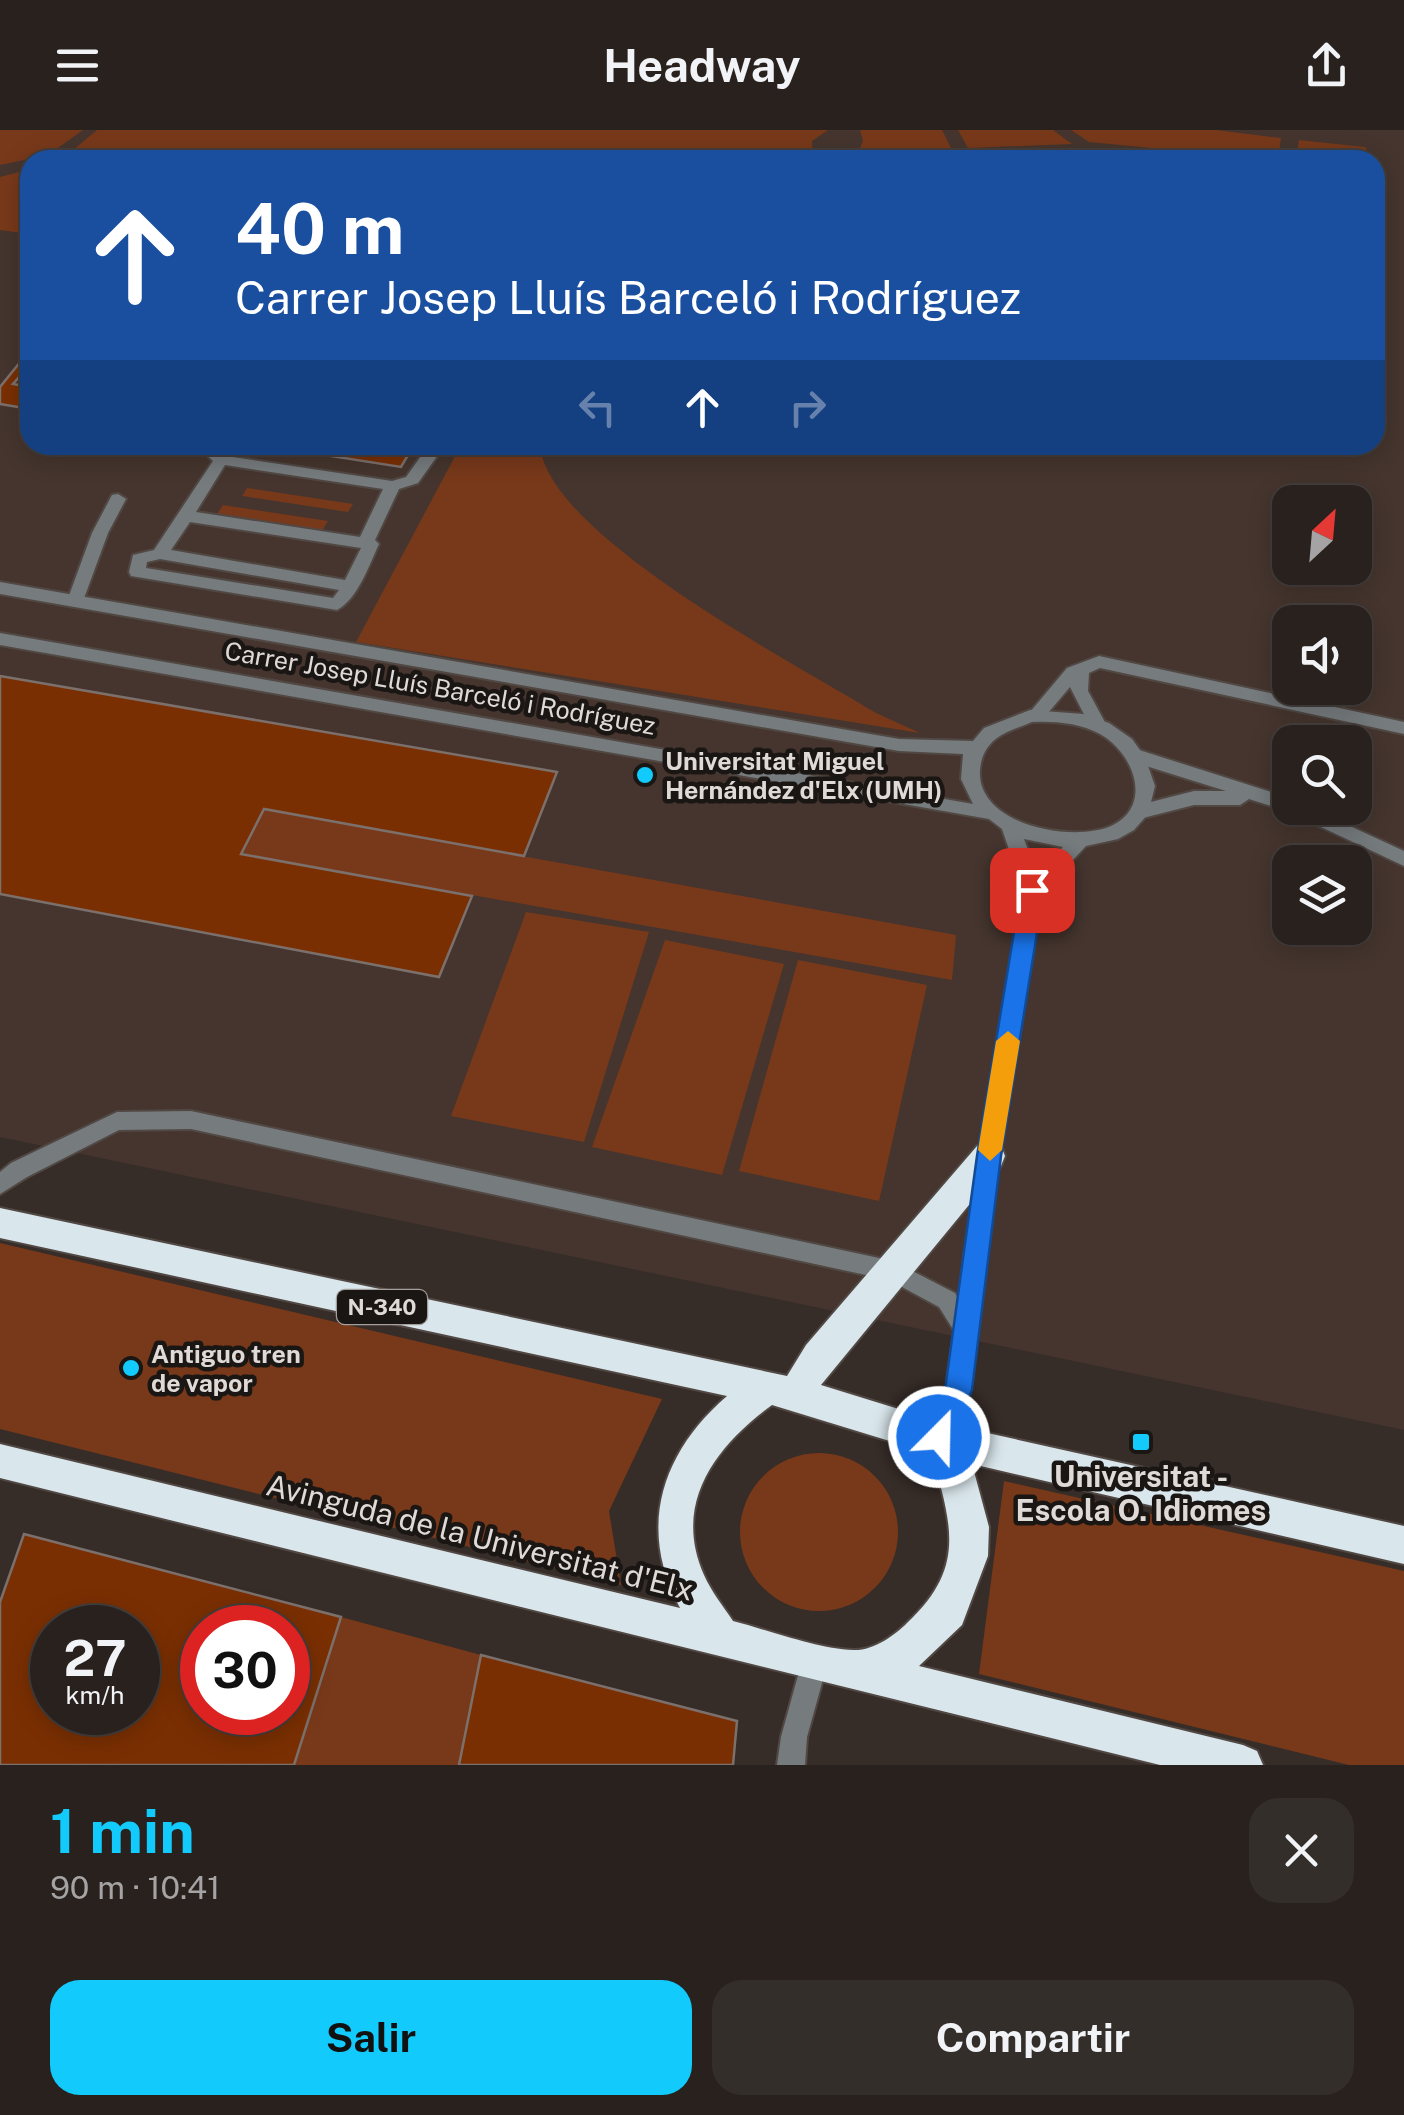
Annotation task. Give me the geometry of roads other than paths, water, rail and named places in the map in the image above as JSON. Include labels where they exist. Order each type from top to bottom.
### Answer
[{"type":"highway","name":"Avinguda de la Universitat d'Elx","points":[[719,1635],[684,1577],[676,1546],[678,1494],[690,1458],[707,1434],[780,1392],[820,1356],[989,1156]]},
{"type":"highway","name":"N-340","points":[[0,1223],[780,1392],[943,1439],[1404,1545]]},
{"type":"highway","points":[[857,1670],[904,1652],[948,1611],[969,1556],[970,1526],[943,1439]]},
{"type":"highway","name":"Avinguda de la Universitat d'Elx","points":[[0,1461],[719,1635]]},
{"type":"highway","points":[[719,1635],[1243,1765]]},
{"type":"street","points":[[216,455],[221,460],[394,486],[412,480],[430,455]]},
{"type":"street","points":[[160,554],[221,460]]},
{"type":"street","points":[[365,543],[394,486]]},
{"type":"street","points":[[74,601],[100,533],[118,499]]},
{"type":"street","points":[[186,516],[371,544],[350,586],[338,604],[137,572],[139,559],[160,554],[350,586]]},
{"type":"street","name":"Carrer Josep Lluís Barceló i Rodríguez","points":[[0,588],[899,745],[976,748]]},
{"type":"street","name":"Carrer Josep Lluís Barceló i Rodríguez","points":[[0,638],[988,813],[1011,829],[1039,840],[1079,842],[1117,832],[1138,812]]},
{"type":"street","points":[[1036,716],[1080,667],[1099,662],[1404,728]]},
{"type":"street","points":[[1080,667],[1079,690],[1098,726]]},
{"type":"street","points":[[988,813],[974,794],[968,773],[976,748],[1005,723],[1036,716],[1058,716],[1098,726],[1129,746],[1148,783],[1138,812]]},
{"type":"street","points":[[1136,756],[1272,800]]},
{"type":"street","points":[[1138,812],[1218,796],[1272,804]]},
{"type":"street","points":[[1332,825],[1404,859]]},
{"type":"street","points":[[943,1439],[958,1390],[989,1156],[1032,890],[1011,829]]},
{"type":"street","points":[[1032,890],[1079,842]]},
{"type":"street","points":[[0,1185],[19,1170],[117,1120],[191,1120],[894,1270],[946,1300],[964,1327]]},
{"type":"street","points":[[791,1765],[794,1737],[816,1661]]},
{"type":"place","name":"Universitat Miguel Hernández d'Elx (UMH)","points":[[645,775]]},
{"type":"place","name":"Antiguo tren de vapor","points":[[131,1368]]},
{"type":"place","name":"Universitat - Escola O. Idiomes","points":[[1141,1442]]}]
